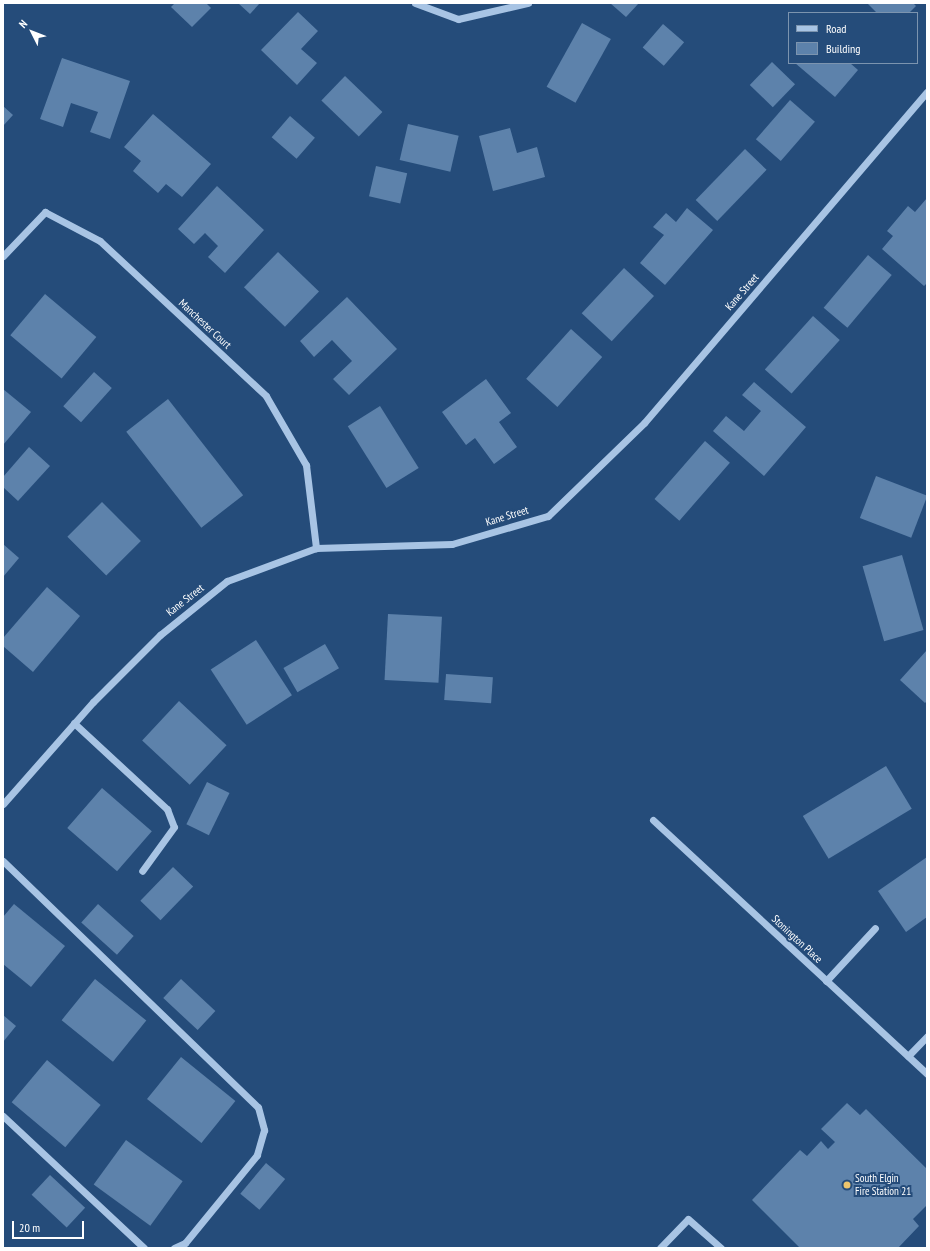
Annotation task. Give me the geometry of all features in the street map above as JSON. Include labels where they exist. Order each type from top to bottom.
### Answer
[{"type":"street","points":[[415,3],[458,19],[528,3]]},
{"type":"street","name":"Kane Street","points":[[3,804],[74,723],[160,635],[227,581],[316,548],[452,544],[548,516],[644,423],[927,92]]},
{"type":"street","name":"Manchester Court","points":[[3,256],[45,212],[100,240],[266,396],[306,465],[316,548]]},
{"type":"street","points":[[74,723],[167,809],[174,828],[142,871]]},
{"type":"street","name":"Stonington Place","points":[[653,820],[927,1074]]},
{"type":"street","points":[[3,860],[258,1107],[264,1130],[257,1155],[185,1243],[174,1248]]},
{"type":"street","points":[[826,981],[875,928]]},
{"type":"street","points":[[908,1056],[927,1036]]},
{"type":"street","points":[[3,1116],[144,1248]]},
{"type":"street","points":[[660,1248],[688,1219],[721,1248]]},
{"type":"building","points":[[175,3],[206,3],[211,8],[192,27],[171,7]]},
{"type":"building","points":[[238,3],[260,3],[250,14]]},
{"type":"building","points":[[610,3],[639,3],[626,17]]},
{"type":"building","points":[[867,3],[913,3],[916,6],[910,12],[876,12]]},
{"type":"building","points":[[298,12],[318,31],[301,49],[317,63],[297,85],[261,50]]},
{"type":"building","points":[[582,23],[611,39],[575,103],[547,87]]},
{"type":"building","points":[[663,24],[684,42],[664,66],[643,47]]},
{"type":"building","points":[[62,58],[130,81],[110,139],[90,132],[98,112],[71,103],[63,127],[40,119]]},
{"type":"building","points":[[772,62],[795,84],[773,107],[750,85]]},
{"type":"building","points":[[796,64],[851,64],[858,70],[835,97]]},
{"type":"building","points":[[345,76],[382,112],[359,137],[321,100]]},
{"type":"building","points":[[790,100],[815,122],[781,161],[756,139]]},
{"type":"building","points":[[3,106],[13,115],[3,126]]},
{"type":"building","points":[[153,114],[211,164],[182,197],[166,184],[158,193],[133,171],[141,161],[124,147]]},
{"type":"building","points":[[290,116],[315,138],[297,159],[272,137]]},
{"type":"building","points":[[408,124],[459,136],[450,172],[400,160]]},
{"type":"building","points":[[510,128],[517,153],[537,147],[545,177],[493,191],[479,136]]},
{"type":"building","points":[[745,149],[767,170],[717,221],[696,200]]},
{"type":"building","points":[[376,166],[407,173],[400,203],[369,196]]},
{"type":"building","points":[[217,186],[264,230],[225,273],[208,257],[218,246],[205,233],[194,244],[178,229]]},
{"type":"building","points":[[927,198],[927,283],[924,286],[882,249],[893,236],[887,231],[908,206],[915,212]]},
{"type":"building","points":[[687,208],[713,230],[665,285],[640,263],[664,235],[653,227],[666,213],[676,222]]},
{"type":"building","points":[[278,252],[319,292],[285,327],[244,287]]},
{"type":"building","points":[[868,255],[892,275],[847,328],[824,308]]},
{"type":"building","points":[[624,268],[654,296],[612,341],[582,313]]},
{"type":"building","points":[[45,294],[96,337],[62,378],[10,335]]},
{"type":"building","points":[[347,297],[397,349],[349,395],[333,379],[352,361],[332,340],[314,357],[300,341]]},
{"type":"building","points":[[813,316],[840,340],[792,394],[765,370]]},
{"type":"building","points":[[571,329],[602,357],[557,407],[526,379]]},
{"type":"building","points":[[94,372],[112,388],[81,422],[63,406]]},
{"type":"building","points":[[486,379],[511,413],[499,422],[517,447],[494,464],[475,438],[466,445],[442,412]]},
{"type":"building","points":[[754,382],[806,427],[764,476],[713,431],[726,416],[744,431],[761,411],[742,395]]},
{"type":"building","points":[[3,389],[31,412],[3,445]]},
{"type":"building","points":[[168,399],[243,495],[201,528],[126,432]]},
{"type":"building","points":[[380,406],[419,468],[386,488],[348,426]]},
{"type":"building","points":[[705,441],[730,463],[679,521],[654,499]]},
{"type":"building","points":[[29,447],[50,466],[18,501],[3,487],[3,477]]},
{"type":"building","points":[[876,476],[927,496],[911,538],[860,518]]},
{"type":"building","points":[[102,502],[141,541],[106,576],[67,537]]},
{"type":"building","points":[[3,544],[19,558],[3,577]]},
{"type":"building","points":[[902,555],[923,630],[884,641],[863,566]]},
{"type":"building","points":[[47,587],[80,616],[33,672],[3,646],[3,638]]},
{"type":"building","points":[[388,614],[442,617],[438,683],[385,680]]},
{"type":"building","points":[[256,640],[292,695],[247,725],[211,669]]},
{"type":"building","points":[[325,644],[339,668],[297,692],[283,668]]},
{"type":"building","points":[[927,650],[927,701],[925,703],[900,680]]},
{"type":"building","points":[[446,674],[493,677],[491,703],[444,700]]},
{"type":"building","points":[[179,701],[227,745],[190,785],[142,740]]},
{"type":"building","points":[[886,766],[912,809],[829,859],[803,816]]},
{"type":"building","points":[[207,782],[229,793],[209,835],[186,824]]},
{"type":"building","points":[[102,788],[152,831],[117,871],[67,828]]},
{"type":"building","points":[[927,857],[927,917],[906,932],[878,891]]},
{"type":"building","points":[[173,867],[193,886],[160,920],[140,901]]},
{"type":"building","points":[[14,904],[65,946],[31,987],[3,964],[3,917]]},
{"type":"building","points":[[98,904],[134,936],[117,955],[81,923]]},
{"type":"building","points":[[95,979],[146,1021],[113,1062],[62,1020]]},
{"type":"building","points":[[181,979],[215,1011],[198,1030],[163,998]]},
{"type":"building","points":[[3,1015],[16,1026],[3,1042]]},
{"type":"building","points":[[181,1057],[235,1101],[201,1143],[147,1099]]},
{"type":"building","points":[[47,1060],[101,1105],[65,1147],[12,1102]]},
{"type":"building","name":"South Elgin Fire Station 21","points":[[847,1103],[860,1115],[866,1109],[927,1169],[927,1205],[913,1219],[919,1226],[898,1248],[800,1248],[752,1200],[800,1150],[807,1156],[821,1141],[828,1149],[835,1142],[821,1129]]},
{"type":"building","points":[[126,1140],[183,1181],[150,1226],[94,1184]]},
{"type":"building","points":[[266,1163],[285,1179],[259,1210],[240,1194]]},
{"type":"building","points":[[50,1175],[85,1208],[67,1227],[32,1195]]},
{"type":"place","name":"South Elgin Fire Station 21","points":[[847,1185]]}]
